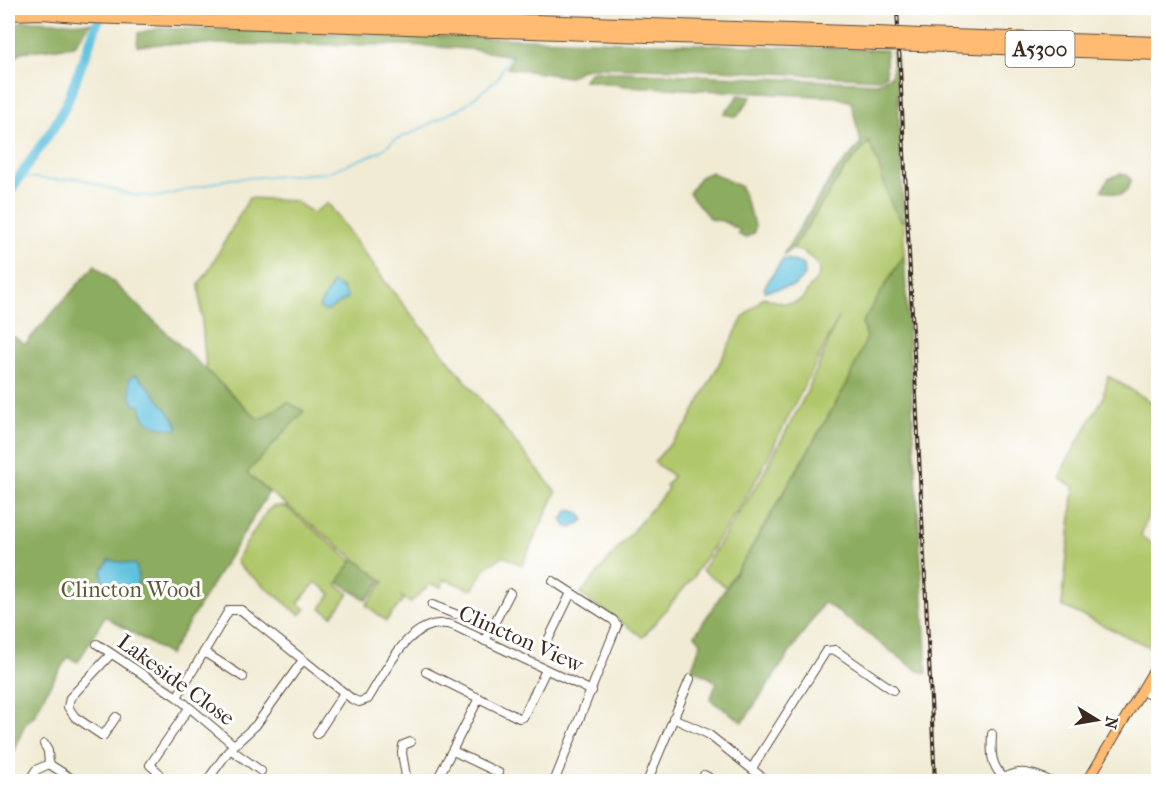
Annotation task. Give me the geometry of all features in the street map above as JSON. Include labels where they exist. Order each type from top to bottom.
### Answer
[{"type":"highway","name":"A5300","points":[[163,8],[878,38],[1158,54]]},
{"type":"highway","name":"A5300","points":[[8,14],[42,13],[113,18],[878,38]]},
{"type":"highway","points":[[8,19],[88,17]]},
{"type":"highway","name":"A5300","points":[[921,40],[1158,43]]},
{"type":"main road","points":[[1090,778],[1143,692],[1158,663]]},
{"type":"street","points":[[553,581],[613,620],[617,626],[554,782]]},
{"type":"street","points":[[485,641],[510,593]]},
{"type":"street","points":[[549,638],[571,593]]},
{"type":"street","points":[[432,605],[451,612],[444,623]]},
{"type":"street","points":[[177,697],[229,610],[241,610],[344,693],[317,734]]},
{"type":"street","name":"Clincton View","points":[[344,693],[359,702],[368,699],[408,638],[434,623],[444,623],[592,691]]},
{"type":"street","name":"Lakeside Close","points":[[97,644],[177,697],[261,771]]},
{"type":"street","points":[[752,768],[826,651],[835,650],[893,690]]},
{"type":"street","points":[[204,652],[243,677]]},
{"type":"street","points":[[111,654],[70,698],[69,707],[75,717],[103,736],[116,717]]},
{"type":"street","points":[[206,782],[232,747],[256,725],[303,660]]},
{"type":"street","points":[[426,672],[519,718],[523,717],[546,670]]},
{"type":"street","points":[[647,782],[690,680]]},
{"type":"street","points":[[1143,692],[1158,700]]},
{"type":"street","points":[[436,782],[479,698]]},
{"type":"street","points":[[158,772],[150,765],[189,708]]},
{"type":"street","points":[[673,718],[708,734],[768,782]]},
{"type":"street","points":[[992,734],[993,764],[1001,780],[1019,772],[1028,772],[1052,782]]},
{"type":"street","points":[[407,782],[402,753],[403,745],[411,742]]},
{"type":"street","points":[[44,744],[48,751],[49,764]]},
{"type":"street","points":[[453,751],[499,773]]},
{"type":"street","points":[[28,782],[36,771],[49,764]]},
{"type":"street","points":[[49,764],[77,782]]},
{"type":"green space","points":[[24,21],[91,23],[74,46],[20,52],[8,68],[8,28]]},
{"type":"green space","points":[[160,28],[886,50],[886,75],[879,79],[719,70],[596,67],[583,69],[569,77],[507,68],[512,56],[469,49],[407,45],[162,44],[137,46],[138,33]]},
{"type":"green space","points":[[892,52],[896,52],[904,221],[901,221],[890,202],[869,142],[844,170],[793,248],[783,255],[832,176],[861,143],[851,102],[836,97],[626,86],[584,80],[590,72],[596,71],[878,83],[891,76]]},
{"type":"green space","points":[[739,95],[751,97],[737,117],[724,114]]},
{"type":"green space","points":[[869,142],[901,221],[904,221],[904,255],[862,323],[867,337],[848,382],[749,552],[726,587],[702,570],[759,482],[807,392],[839,317],[742,504],[696,574],[643,637],[580,594],[668,489],[666,486],[673,476],[654,462],[687,425],[743,318],[764,297],[784,303],[798,301],[817,278],[819,272],[816,262],[793,248],[844,170]]},
{"type":"green space","points":[[711,172],[741,187],[755,226],[754,233],[745,238],[738,234],[740,230],[722,221],[710,219],[689,193],[700,177]]},
{"type":"green space","points":[[1119,174],[1127,175],[1131,180],[1127,190],[1120,195],[1102,190],[1108,179]]},
{"type":"green space","points":[[249,198],[295,201],[313,213],[328,203],[386,283],[556,492],[522,565],[503,556],[486,568],[472,590],[444,579],[441,587],[430,584],[410,603],[400,595],[404,599],[386,621],[366,605],[384,582],[247,474],[288,402],[259,420],[206,370],[199,284]]},
{"type":"green space","points":[[904,255],[927,673],[918,671],[824,602],[743,722],[710,700],[717,682],[696,670],[691,671],[701,642],[695,635],[749,552],[848,382],[867,337],[862,323]]},
{"type":"green space","name":"Clincton Wood","points":[[95,265],[259,420],[288,402],[304,411],[247,473],[269,492],[169,655],[105,616],[78,662],[68,657],[47,690],[35,715],[25,724],[8,764],[8,333],[25,344]]},
{"type":"green space","points":[[1108,376],[1158,406],[1158,510],[1151,507],[1141,536],[1158,548],[1158,651],[1062,606],[1074,487],[1058,477],[1103,398]]},
{"type":"green space","points":[[279,506],[286,507],[352,561],[337,585],[349,594],[332,616],[321,608],[331,594],[316,582],[298,603],[306,609],[300,615],[238,565],[237,560],[240,553],[267,511]]},
{"type":"green space","points":[[354,558],[382,580],[366,600],[338,582]]},
{"type":"water","points":[[787,259],[804,265],[805,275],[794,286],[765,291],[764,288],[782,260]]},
{"type":"water","points":[[333,283],[343,289],[348,298],[324,311],[319,307]]},
{"type":"water","points":[[135,375],[158,398],[178,426],[177,429],[159,426],[144,418],[140,406],[135,405],[131,398],[129,379]]},
{"type":"water","points":[[572,510],[579,513],[584,520],[572,528],[567,527],[562,520],[567,512]]},
{"type":"water","points":[[109,560],[136,565],[138,575],[136,594],[107,585],[102,580],[102,570]]},
{"type":"waterway","points":[[8,194],[66,105],[103,8]]},
{"type":"waterway","points":[[20,177],[61,180],[77,178],[131,195],[158,197],[230,179],[325,173],[380,152],[394,140],[464,106],[497,79],[509,56]]},
{"type":"railway","points":[[897,8],[935,782]]}]
